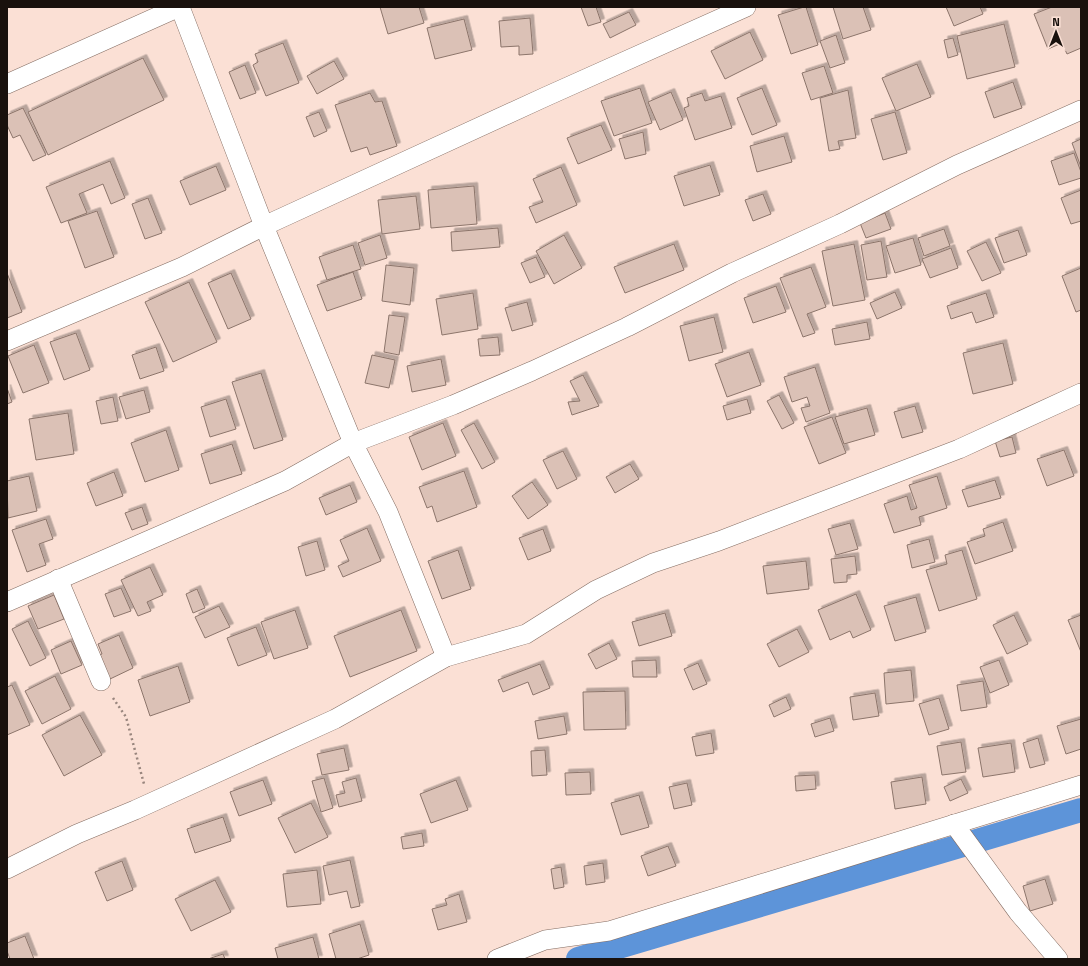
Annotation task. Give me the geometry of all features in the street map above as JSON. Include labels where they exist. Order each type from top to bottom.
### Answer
[{"type":"street","points":[[7,84],[179,7],[264,226],[353,443],[388,512],[446,657]]},
{"type":"street","points":[[7,341],[182,266],[264,226],[538,100],[746,7]]},
{"type":"street","points":[[7,602],[284,480],[353,443],[453,405],[532,371],[627,327],[732,273],[840,224],[957,165],[1081,110]]},
{"type":"street","points":[[7,869],[77,834],[335,719],[446,657],[526,634],[596,590],[654,563],[719,541],[959,449],[1081,393]]},
{"type":"street","points":[[58,579],[101,681]]},
{"type":"street","points":[[496,959],[545,940],[609,931],[1081,785]]},
{"type":"street","points":[[954,824],[1018,912],[1058,959]]},
{"type":"path","points":[[101,681],[126,717],[143,781],[151,802]]},
{"type":"building","points":[[380,7],[419,7],[424,23],[388,34]]},
{"type":"building","points":[[581,7],[596,7],[601,22],[588,26]]},
{"type":"building","points":[[806,7],[818,45],[791,54],[778,15]]},
{"type":"building","points":[[833,7],[863,7],[871,30],[843,39]]},
{"type":"building","points":[[946,7],[980,7],[983,14],[954,26]]},
{"type":"building","points":[[1052,7],[1081,7],[1081,48],[1067,54],[1062,43],[1048,49],[1034,14]]},
{"type":"building","points":[[629,12],[636,25],[610,38],[603,24]]},
{"type":"building","points":[[530,18],[533,54],[519,55],[519,46],[501,47],[499,21]]},
{"type":"building","points":[[464,19],[472,50],[435,59],[427,28]]},
{"type":"building","points":[[1004,24],[1015,67],[967,79],[957,36]]},
{"type":"building","points":[[750,32],[763,60],[725,79],[711,51]]},
{"type":"building","points":[[836,35],[845,63],[830,68],[820,41]]},
{"type":"building","points":[[953,38],[958,55],[948,58],[944,40]]},
{"type":"building","points":[[283,43],[299,83],[266,96],[253,65],[258,62],[255,54]]},
{"type":"building","points":[[143,58],[164,100],[48,155],[28,112]]},
{"type":"building","points":[[334,61],[344,79],[317,94],[307,76]]},
{"type":"building","points":[[917,64],[931,97],[896,111],[882,78]]},
{"type":"building","points":[[245,65],[256,93],[240,99],[229,72]]},
{"type":"building","points":[[824,66],[833,93],[811,100],[802,73]]},
{"type":"building","points":[[1013,82],[1022,108],[994,118],[985,92]]},
{"type":"building","points":[[640,88],[652,123],[614,136],[601,101]]},
{"type":"building","points":[[762,88],[777,125],[752,135],[737,98]]},
{"type":"building","points":[[848,90],[856,138],[838,141],[840,149],[829,151],[820,98]]},
{"type":"building","points":[[671,92],[683,120],[660,130],[648,102]]},
{"type":"building","points":[[370,93],[375,102],[382,101],[397,146],[370,155],[367,147],[351,152],[335,105]]},
{"type":"building","points":[[702,93],[705,101],[721,96],[732,128],[695,140],[684,108],[689,106],[687,98]]},
{"type":"building","points":[[23,108],[46,155],[33,161],[20,135],[13,138],[7,125],[7,115]]},
{"type":"building","points":[[319,112],[327,131],[314,137],[306,117]]},
{"type":"building","points":[[895,112],[907,153],[883,160],[871,119]]},
{"type":"building","points":[[601,125],[612,150],[578,164],[567,138]]},
{"type":"building","points":[[643,132],[646,154],[625,159],[619,139]]},
{"type":"building","points":[[784,136],[792,162],[757,172],[750,146]]},
{"type":"building","points":[[1081,139],[1081,167],[1072,143]]},
{"type":"building","points":[[1074,153],[1081,172],[1081,178],[1059,185],[1051,161]]},
{"type":"building","points":[[110,161],[125,198],[111,204],[103,184],[79,194],[87,213],[61,223],[46,187]]},
{"type":"building","points":[[710,165],[720,195],[684,206],[674,176]]},
{"type":"building","points":[[216,166],[226,190],[190,205],[180,181]]},
{"type":"building","points":[[561,167],[577,205],[536,223],[529,207],[543,202],[533,179]]},
{"type":"building","points":[[474,186],[477,224],[431,228],[428,190]]},
{"type":"building","points":[[1081,190],[1081,221],[1071,224],[1061,198]]},
{"type":"building","points":[[763,194],[771,214],[753,221],[745,200]]},
{"type":"building","points":[[416,196],[420,229],[382,234],[378,200]]},
{"type":"building","points":[[148,198],[162,233],[145,239],[132,204]]},
{"type":"building","points":[[97,211],[114,257],[85,268],[68,221]]},
{"type":"building","points":[[885,213],[891,229],[866,238],[860,223]]},
{"type":"building","points":[[498,228],[500,247],[452,251],[451,232]]},
{"type":"building","points":[[944,229],[950,246],[924,256],[918,238]]},
{"type":"building","points":[[1018,230],[1027,255],[1004,263],[995,238]]},
{"type":"building","points":[[380,235],[387,258],[365,265],[358,243]]},
{"type":"building","points":[[564,235],[582,268],[554,284],[536,251]]},
{"type":"building","points":[[913,238],[921,265],[895,273],[886,246]]},
{"type":"building","points":[[881,241],[887,277],[867,280],[861,245]]},
{"type":"building","points":[[986,242],[1001,273],[982,281],[967,251]]},
{"type":"building","points":[[674,244],[684,270],[625,293],[614,267]]},
{"type":"building","points":[[854,244],[865,300],[833,306],[822,251]]},
{"type":"building","points":[[353,245],[361,269],[327,280],[319,257]]},
{"type":"building","points":[[951,248],[958,268],[930,278],[922,259]]},
{"type":"building","points":[[536,257],[545,277],[530,283],[521,263]]},
{"type":"building","points":[[386,265],[414,268],[410,305],[382,301]]},
{"type":"building","points":[[811,267],[826,307],[807,314],[815,333],[803,337],[780,278]]},
{"type":"building","points":[[1081,268],[1081,310],[1076,312],[1062,276]]},
{"type":"building","points":[[353,272],[362,299],[327,311],[317,285]]},
{"type":"building","points":[[7,273],[22,312],[7,318]]},
{"type":"building","points":[[231,273],[251,319],[228,329],[208,283]]},
{"type":"building","points":[[189,282],[217,342],[173,362],[145,302]]},
{"type":"building","points":[[776,286],[786,312],[753,323],[744,298]]},
{"type":"building","points":[[895,292],[902,308],[877,319],[870,303]]},
{"type":"building","points":[[473,293],[478,329],[442,335],[436,299]]},
{"type":"building","points":[[986,293],[994,317],[976,323],[972,312],[951,319],[947,306]]},
{"type":"building","points":[[527,302],[533,325],[512,331],[505,308]]},
{"type":"building","points":[[389,315],[405,317],[399,355],[384,352]]},
{"type":"building","points":[[714,317],[723,352],[689,361],[680,326]]},
{"type":"building","points":[[867,322],[870,339],[835,345],[832,329]]},
{"type":"building","points":[[76,333],[90,370],[64,380],[50,342]]},
{"type":"building","points":[[498,337],[500,355],[480,356],[478,339]]},
{"type":"building","points":[[1003,343],[1013,384],[973,394],[963,353]]},
{"type":"building","points":[[34,345],[49,383],[23,393],[8,356]]},
{"type":"building","points":[[156,347],[164,371],[140,379],[132,355]]},
{"type":"building","points":[[749,352],[761,385],[727,397],[715,364]]},
{"type":"building","points":[[372,355],[395,360],[389,388],[365,383]]},
{"type":"building","points":[[441,359],[446,385],[412,392],[407,366]]},
{"type":"building","points":[[815,367],[830,413],[806,422],[801,408],[810,406],[807,397],[792,402],[784,377]]},
{"type":"building","points":[[261,373],[283,440],[254,449],[232,382]]},
{"type":"building","points":[[583,375],[599,406],[572,415],[568,402],[580,401],[570,381]]},
{"type":"building","points":[[7,388],[12,402],[7,404]]},
{"type":"building","points":[[144,390],[150,412],[126,419],[119,397]]},
{"type":"building","points":[[779,395],[794,423],[782,429],[767,401]]},
{"type":"building","points":[[113,397],[118,421],[101,424],[96,401]]},
{"type":"building","points":[[226,399],[236,429],[210,437],[201,407]]},
{"type":"building","points":[[747,399],[751,413],[727,420],[723,406]]},
{"type":"building","points":[[915,406],[923,432],[902,438],[894,412]]},
{"type":"building","points":[[867,408],[875,435],[844,444],[835,417]]},
{"type":"building","points":[[68,413],[74,454],[36,460],[29,419]]},
{"type":"building","points":[[832,417],[846,453],[819,464],[804,427]]},
{"type":"building","points":[[443,423],[456,456],[422,470],[409,437]]},
{"type":"building","points":[[474,423],[495,462],[482,469],[461,430]]},
{"type":"building","points":[[166,430],[179,470],[145,482],[131,443]]},
{"type":"building","points":[[1012,437],[1016,453],[1000,457],[995,441]]},
{"type":"building","points":[[232,444],[242,474],[210,484],[201,454]]},
{"type":"building","points":[[1064,450],[1074,476],[1047,486],[1037,459]]},
{"type":"building","points":[[563,451],[577,479],[557,489],[543,460]]},
{"type":"building","points":[[630,464],[639,479],[615,493],[606,477]]},
{"type":"building","points":[[464,471],[477,507],[437,522],[432,506],[427,508],[419,487]]},
{"type":"building","points":[[114,472],[123,496],[96,506],[87,483]]},
{"type":"building","points":[[29,476],[37,511],[8,518],[7,481]]},
{"type":"building","points":[[937,476],[947,508],[919,517],[921,525],[894,533],[884,504],[907,496],[911,510],[917,508],[909,485]]},
{"type":"building","points":[[995,480],[1001,498],[968,507],[962,490]]},
{"type":"building","points":[[532,482],[548,505],[528,519],[512,496]]},
{"type":"building","points":[[350,485],[357,502],[326,515],[319,498]]},
{"type":"building","points":[[142,507],[148,524],[132,530],[125,513]]},
{"type":"building","points":[[46,519],[53,539],[39,544],[46,565],[27,572],[12,530]]},
{"type":"building","points":[[1003,522],[1013,551],[975,564],[967,542],[985,536],[983,529]]},
{"type":"building","points":[[850,523],[858,549],[836,555],[828,529]]},
{"type":"building","points":[[367,528],[381,561],[343,577],[338,566],[349,561],[340,540]]},
{"type":"building","points":[[543,529],[551,551],[528,560],[519,538]]},
{"type":"building","points":[[929,539],[935,562],[912,568],[907,545]]},
{"type":"building","points":[[317,541],[325,570],[306,576],[298,547]]},
{"type":"building","points":[[458,550],[471,589],[442,599],[428,561]]},
{"type":"building","points":[[962,550],[977,599],[939,611],[926,570],[947,564],[945,555]]},
{"type":"building","points":[[855,556],[857,574],[847,575],[847,582],[834,583],[831,559]]},
{"type":"building","points":[[806,561],[809,589],[767,594],[763,566]]},
{"type":"building","points":[[150,567],[163,595],[147,602],[151,611],[138,616],[121,580]]},
{"type":"building","points":[[121,588],[131,611],[114,617],[105,594]]},
{"type":"building","points":[[197,589],[205,608],[193,613],[186,594]]},
{"type":"building","points":[[856,594],[871,630],[853,638],[850,631],[830,640],[818,610]]},
{"type":"building","points":[[54,595],[64,619],[38,629],[28,606]]},
{"type":"building","points":[[916,597],[926,632],[895,641],[884,606]]},
{"type":"building","points":[[219,606],[230,627],[205,638],[195,617]]},
{"type":"building","points":[[295,610],[308,648],[274,659],[261,622]]},
{"type":"building","points":[[401,610],[417,651],[350,677],[334,636]]},
{"type":"building","points":[[665,613],[672,636],[639,646],[632,622]]},
{"type":"building","points":[[1014,615],[1028,644],[1007,654],[993,625]]},
{"type":"building","points":[[1081,615],[1081,652],[1068,620]]},
{"type":"building","points":[[28,621],[46,658],[30,666],[12,629]]},
{"type":"building","points":[[256,627],[267,655],[238,666],[227,638]]},
{"type":"building","points":[[797,629],[809,652],[779,667],[767,644]]},
{"type":"building","points":[[119,635],[133,668],[110,679],[99,655],[102,654],[98,644]]},
{"type":"building","points":[[71,641],[82,665],[61,674],[51,650]]},
{"type":"building","points":[[609,643],[617,659],[596,669],[588,654]]},
{"type":"building","points":[[656,660],[657,677],[633,677],[632,661]]},
{"type":"building","points":[[999,660],[1009,685],[990,693],[980,667]]},
{"type":"building","points":[[698,663],[707,684],[693,690],[684,669]]},
{"type":"building","points":[[540,664],[550,688],[533,695],[528,682],[503,692],[498,680]]},
{"type":"building","points":[[178,666],[190,702],[150,716],[138,680]]},
{"type":"building","points":[[911,670],[914,701],[886,704],[884,673]]},
{"type":"building","points":[[55,676],[71,709],[42,724],[25,691]]},
{"type":"building","points":[[983,681],[987,707],[961,711],[957,685]]},
{"type":"building","points":[[12,685],[30,725],[7,735],[7,687]]},
{"type":"building","points":[[625,691],[626,729],[584,730],[583,692]]},
{"type":"building","points":[[875,693],[879,716],[853,720],[850,697]]},
{"type":"building","points":[[786,697],[791,709],[774,717],[769,705]]},
{"type":"building","points":[[939,698],[949,729],[929,735],[919,704]]},
{"type":"building","points":[[80,715],[102,755],[64,776],[42,735]]},
{"type":"building","points":[[564,716],[567,734],[538,739],[535,721]]},
{"type":"building","points":[[830,718],[834,731],[815,737],[811,724]]},
{"type":"building","points":[[1081,719],[1081,749],[1066,754],[1057,726]]},
{"type":"building","points":[[711,733],[714,753],[696,756],[692,737]]},
{"type":"building","points":[[1038,738],[1045,764],[1030,768],[1023,743]]},
{"type":"building","points":[[961,742],[966,772],[942,775],[937,746]]},
{"type":"building","points":[[1011,743],[1015,772],[983,777],[978,748]]},
{"type":"building","points":[[344,748],[349,770],[322,775],[317,754]]},
{"type":"building","points":[[545,750],[547,775],[532,776],[531,751]]},
{"type":"building","points":[[590,772],[591,794],[566,795],[565,773]]},
{"type":"building","points":[[815,775],[816,789],[796,791],[795,776]]},
{"type":"building","points":[[922,777],[926,804],[895,809],[891,782]]},
{"type":"building","points":[[324,778],[333,808],[321,812],[312,781]]},
{"type":"building","points":[[356,778],[362,801],[339,807],[336,795],[345,793],[342,782]]},
{"type":"building","points":[[961,779],[968,793],[950,801],[944,787]]},
{"type":"building","points":[[263,780],[272,804],[239,816],[230,792]]},
{"type":"building","points":[[456,780],[468,810],[431,823],[420,794]]},
{"type":"building","points":[[687,783],[692,805],[674,809],[669,787]]},
{"type":"building","points":[[639,795],[649,827],[621,835],[611,803]]},
{"type":"building","points":[[311,803],[328,837],[295,853],[278,818]]},
{"type":"building","points":[[223,817],[231,841],[195,853],[187,829]]},
{"type":"building","points":[[422,833],[424,846],[403,849],[401,837]]},
{"type":"building","points":[[668,846],[676,866],[648,876],[641,856]]},
{"type":"building","points":[[350,860],[360,906],[351,908],[347,891],[329,895],[323,866]]},
{"type":"building","points":[[122,861],[133,890],[107,901],[95,872]]},
{"type":"building","points":[[603,863],[605,882],[586,885],[584,866]]},
{"type":"building","points":[[561,867],[564,887],[554,889],[551,869]]},
{"type":"building","points":[[317,870],[321,904],[287,907],[283,874]]},
{"type":"building","points":[[1045,879],[1053,904],[1030,911],[1023,886]]},
{"type":"building","points":[[215,880],[231,912],[191,931],[175,899]]},
{"type":"building","points":[[459,894],[467,922],[438,930],[432,909],[447,905],[445,899]]},
{"type":"building","points":[[360,924],[369,955],[357,959],[336,959],[329,934]]},
{"type":"building","points":[[25,936],[34,959],[10,959],[7,951],[7,943]]},
{"type":"building","points":[[313,937],[319,959],[278,959],[275,948]]},
{"type":"building","points":[[223,954],[225,959],[208,959]]},
{"type":"waterway","points":[[578,959],[1081,810]]}]
